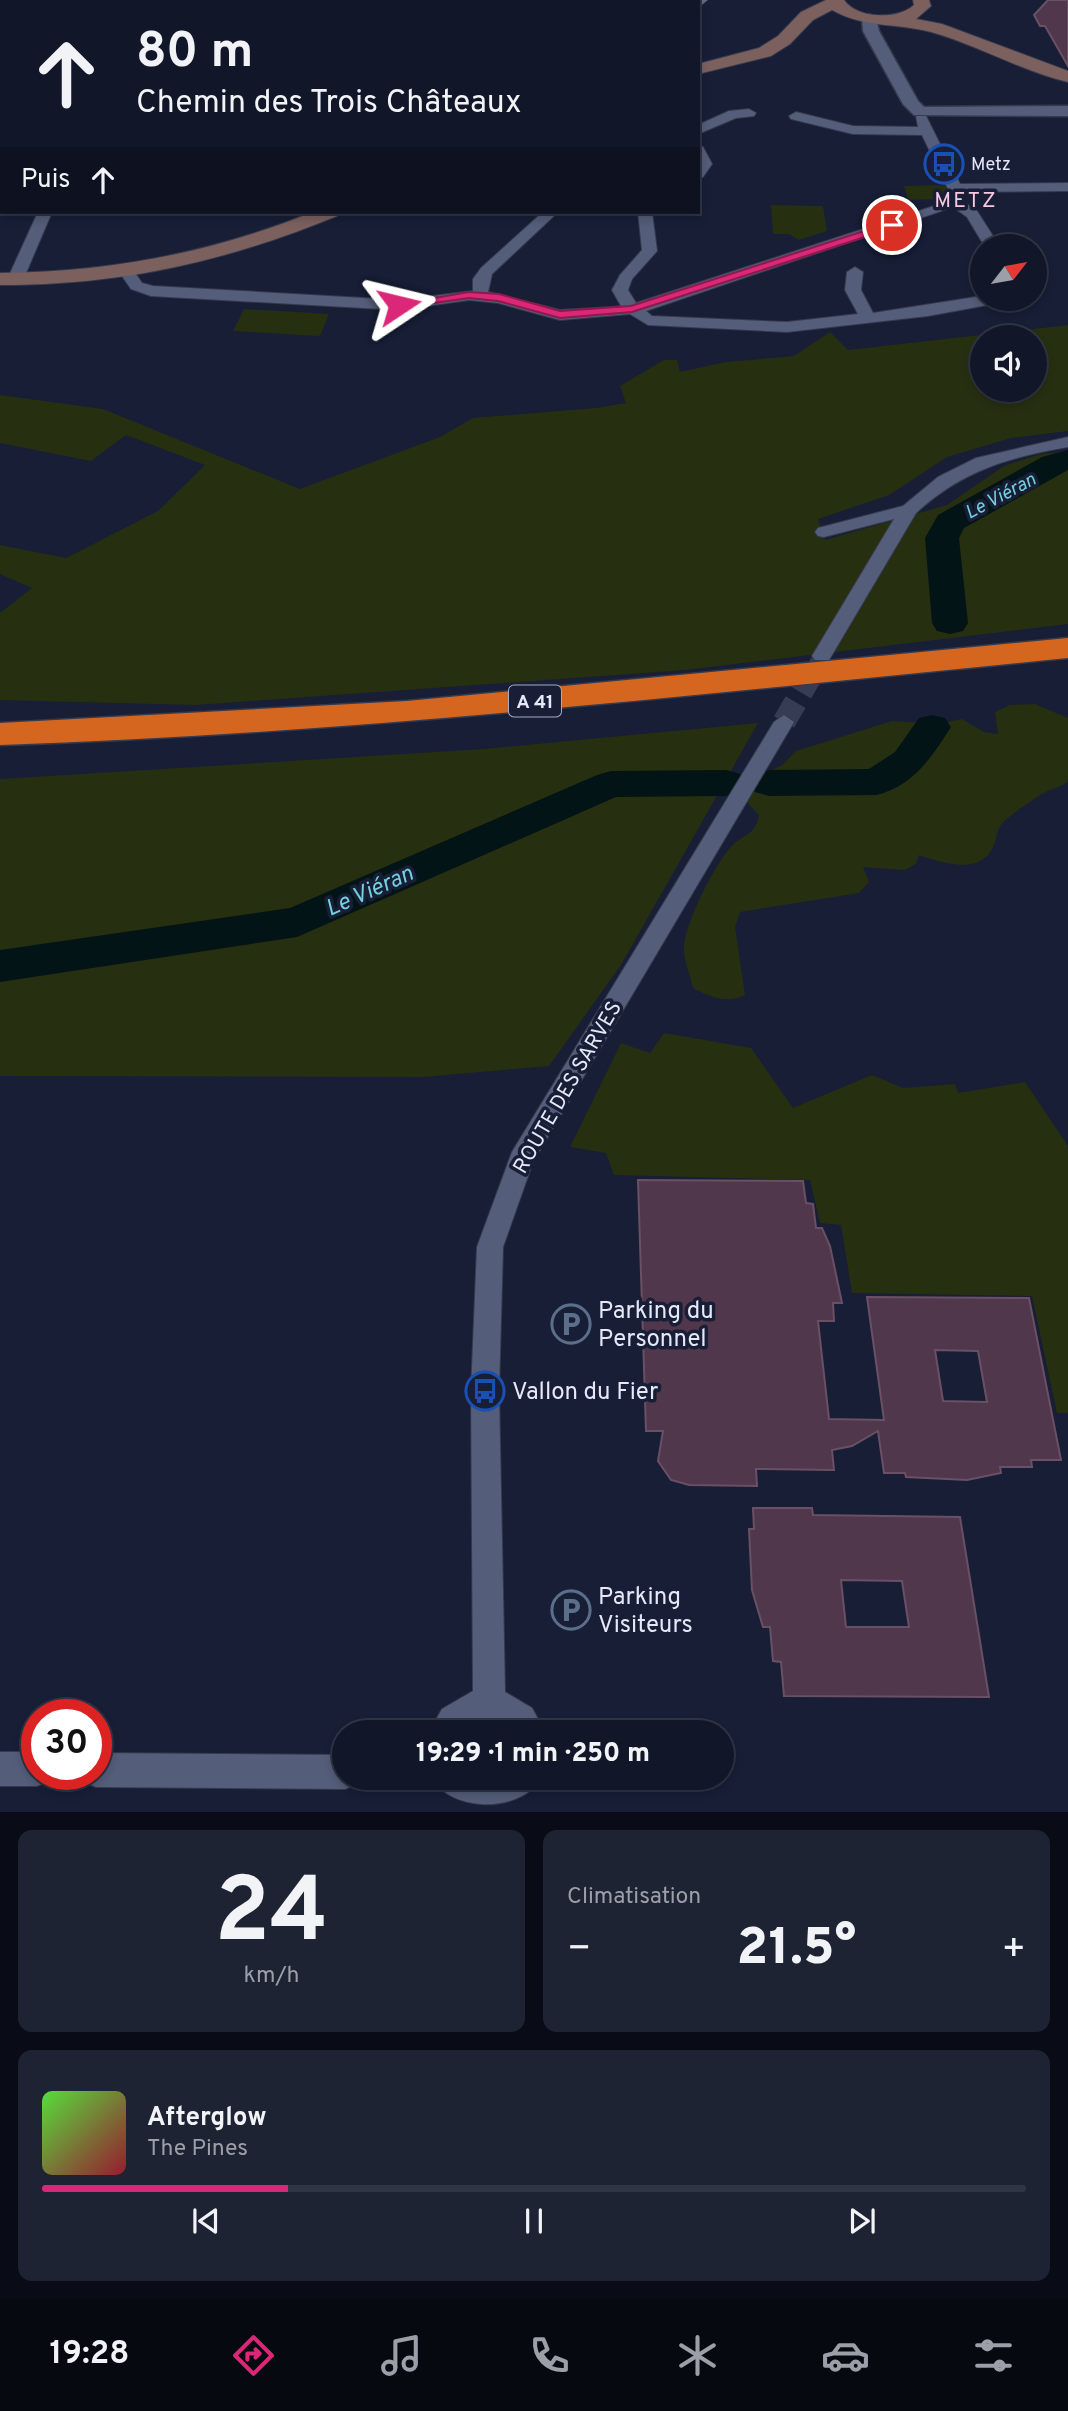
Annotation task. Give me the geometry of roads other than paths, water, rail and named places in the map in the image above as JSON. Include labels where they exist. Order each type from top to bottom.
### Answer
[{"type":"highway","name":"A 41","points":[[0,734],[119,730],[420,711],[1068,648]]},
{"type":"highway","name":"A 41","points":[[0,757],[426,733],[1068,673]]},
{"type":"main road","points":[[700,68],[765,52],[784,40],[812,14],[836,1],[849,13]]},
{"type":"main road","points":[[893,19],[921,5],[936,28]]},
{"type":"main road","points":[[812,14],[849,13],[936,28],[1068,77]]},
{"type":"main road","points":[[5,279],[75,279],[128,274],[189,262],[241,247],[325,214]]},
{"type":"street","points":[[869,18],[869,26],[911,104],[920,112],[954,195],[972,214],[985,234]]},
{"type":"street","points":[[920,112],[1068,111]]},
{"type":"street","points":[[700,129],[734,114],[749,113]]},
{"type":"street","points":[[796,116],[853,130],[926,131]]},
{"type":"street","points":[[700,154],[705,164],[700,171]]},
{"type":"street","points":[[128,274],[133,284],[140,288],[177,292],[399,305],[450,296],[480,295],[568,315],[592,314],[632,309],[736,278],[939,209],[954,195],[1068,187]]},
{"type":"street","points":[[5,279],[30,214]]},
{"type":"street","points":[[5,279],[44,214]]},
{"type":"street","points":[[480,295],[481,279],[486,271],[549,214]]},
{"type":"street","points":[[645,214],[650,251],[621,285],[621,295],[632,309],[648,320],[773,327],[970,305]]},
{"type":"street","points":[[855,272],[853,290],[868,318]]},
{"type":"street","points":[[822,656],[909,510],[923,495],[960,468],[991,457],[1068,442]]},
{"type":"street","points":[[824,532],[909,510]]},
{"type":"street","name":"ROUTE DES SARVES","points":[[489,1704],[485,1391],[491,1247],[521,1159],[784,722]]},
{"type":"street","points":[[454,1720],[469,1707],[489,1704],[515,1713],[520,1720]]},
{"type":"street","points":[[0,1769],[21,1769]]},
{"type":"street","points":[[112,1770],[332,1772]]},
{"type":"street","points":[[462,1790],[496,1805],[511,1790]]},
{"type":"waterway","name":"Le Viéran","points":[[950,623],[942,538],[950,522],[1053,464],[1068,460]]},
{"type":"waterway","name":"Le Viéran","points":[[769,783],[877,782],[909,761],[932,727]]},
{"type":"waterway","name":"Le Viéran","points":[[0,966],[297,922],[611,784],[726,783]]},
{"type":"tunnel","points":[[811,676],[821,659]]},
{"type":"tunnel","points":[[784,722],[812,674]]},
{"type":"place","name":"Metz","points":[[944,164]]},
{"type":"place","name":"Parking du Personnel","points":[[571,1324]]},
{"type":"place","name":"Vallon du Fier","points":[[485,1391]]},
{"type":"place","name":"Parking Visiteurs","points":[[571,1610]]},
{"type":"district","name":"METZ","points":[[966,200]]}]
